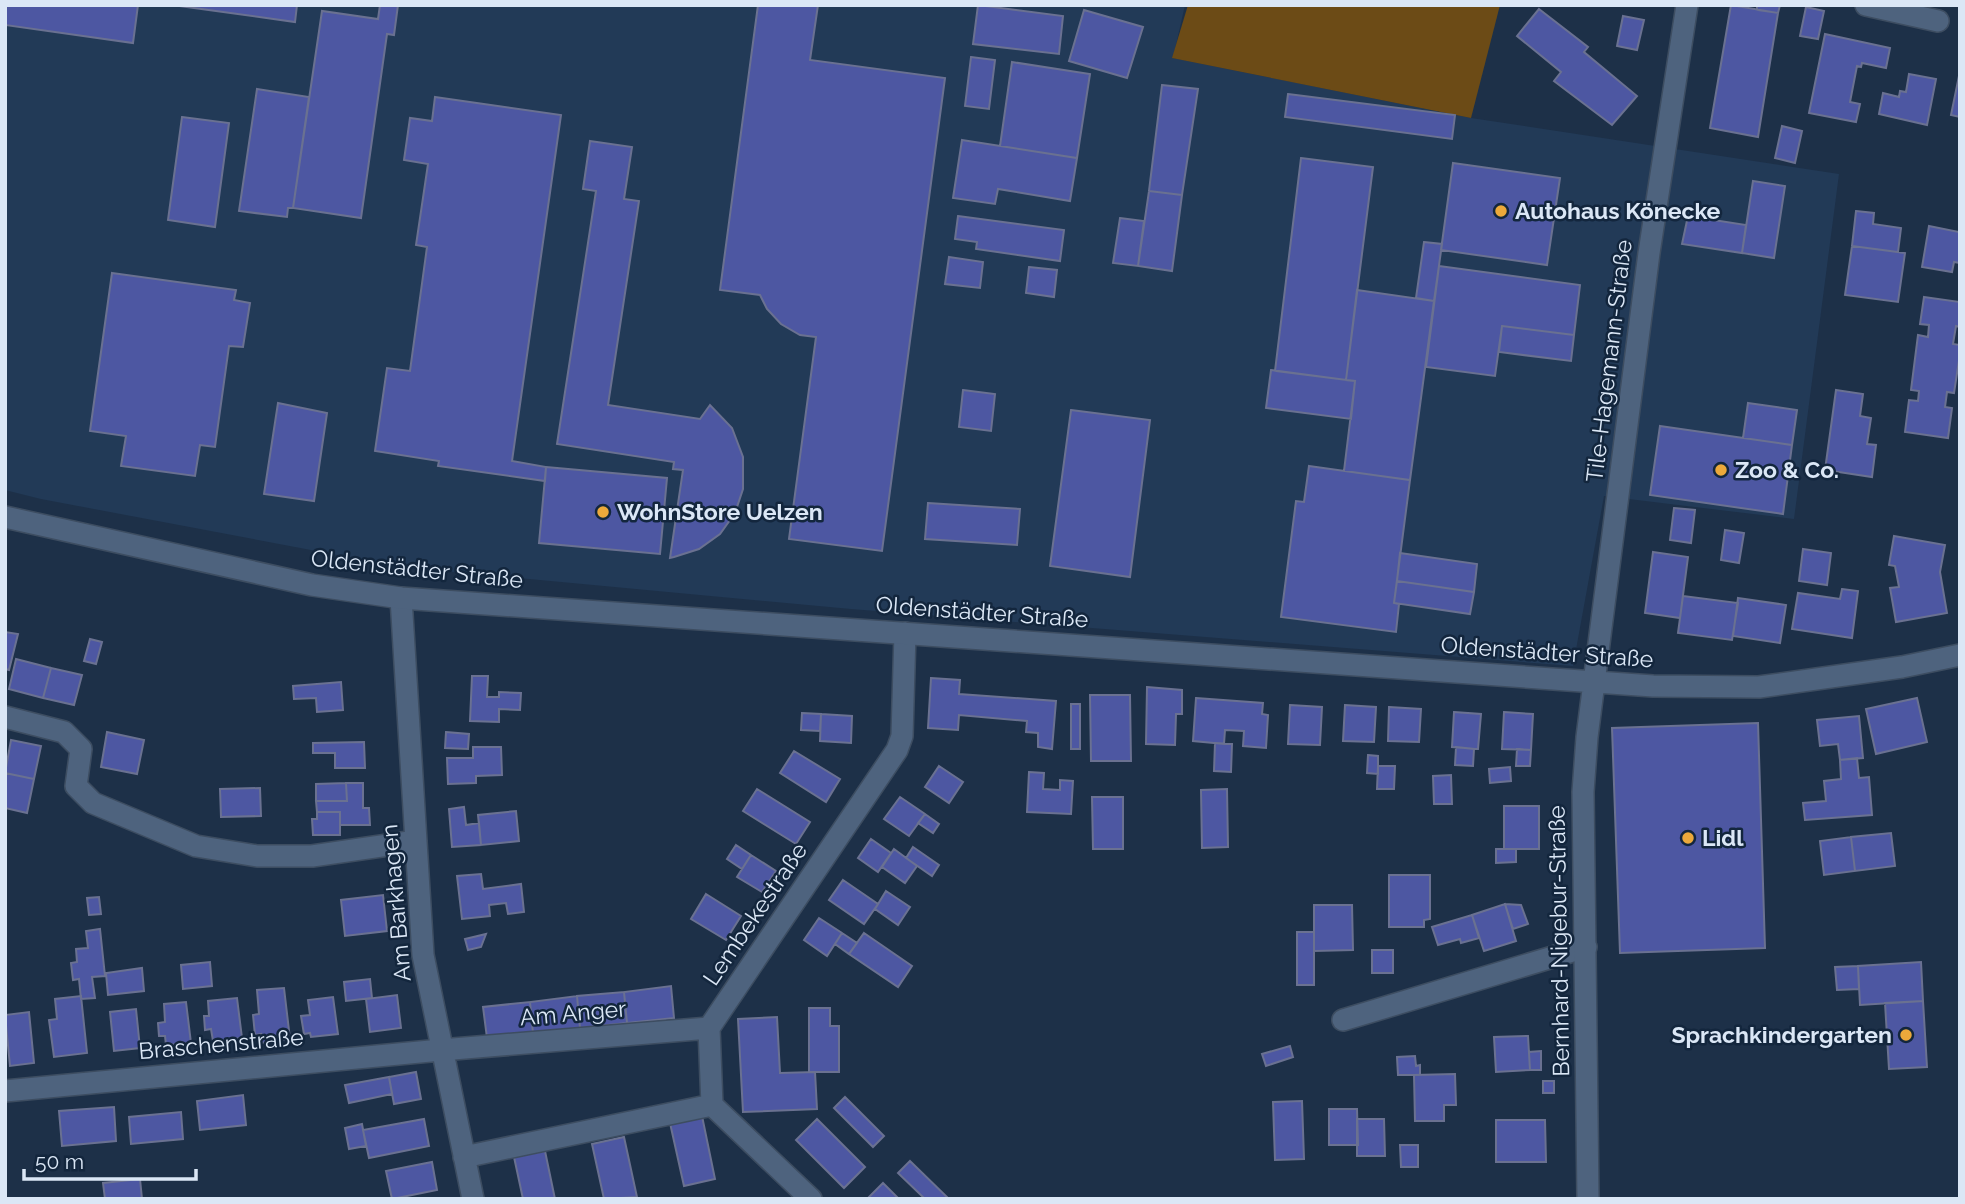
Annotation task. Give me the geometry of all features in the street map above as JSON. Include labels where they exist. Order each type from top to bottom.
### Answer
[{"type":"street","name":"Tile-Hagemann-Straße","points":[[1594,682],[1649,253],[1687,5]]},
{"type":"street","points":[[1867,5],[1938,21]]},
{"type":"street","name":"Oldenstädter Straße","points":[[5,517],[312,585],[401,598],[1594,682],[1759,687],[1902,667],[1960,655]]},
{"type":"street","name":"Am Barkhagen","points":[[401,598],[423,956],[473,1199]]},
{"type":"street","name":"Lembekestraße","points":[[709,1028],[897,750],[902,736],[905,633]]},
{"type":"street","name":"Bernhard-Nigebur-Straße","points":[[1588,1199],[1583,792],[1594,682]]},
{"type":"street","points":[[5,718],[64,732],[81,749],[76,786],[93,803],[196,846],[257,856],[312,856],[416,841]]},
{"type":"street","points":[[1343,1020],[1586,947]]},
{"type":"street","points":[[709,1028],[712,1105],[811,1199]]},
{"type":"street","name":"Am Anger","points":[[441,1050],[709,1028]]},
{"type":"street","name":"Braschenstraße","points":[[5,1091],[441,1050]]},
{"type":"street","points":[[464,1157],[712,1105]]},
{"type":"shaded area","points":[[5,5],[1185,5],[1173,58],[1471,118],[1839,174],[1794,519],[1604,496],[1573,666],[851,609],[401,567],[5,490]]},
{"type":"shaded area","points":[[1188,5],[1500,5],[1471,118],[1172,58]]},
{"type":"building","points":[[5,5],[138,5],[133,43],[5,25]]},
{"type":"building","points":[[172,5],[297,5],[295,22]]},
{"type":"building","points":[[380,5],[398,5],[394,35],[387,34],[361,218],[293,208],[322,11],[378,19]]},
{"type":"building","points":[[758,5],[818,5],[810,60],[945,78],[882,551],[789,539],[816,337],[800,335],[781,324],[767,309],[760,295],[720,290]]},
{"type":"building","points":[[978,5],[1063,16],[1059,54],[973,44]]},
{"type":"building","points":[[1731,5],[1778,13],[1758,137],[1710,128]]},
{"type":"building","points":[[1757,5],[1780,5],[1778,13],[1757,10]]},
{"type":"building","points":[[1806,7],[1824,11],[1818,39],[1800,36]]},
{"type":"building","points":[[1539,9],[1588,47],[1584,52],[1637,96],[1612,125],[1554,81],[1561,72],[1517,36]]},
{"type":"building","points":[[1084,10],[1143,27],[1127,78],[1069,61]]},
{"type":"building","points":[[1623,16],[1644,20],[1637,50],[1617,46]]},
{"type":"building","points":[[1825,34],[1890,48],[1886,68],[1862,63],[1861,67],[1857,66],[1850,102],[1860,104],[1856,122],[1809,113]]},
{"type":"building","points":[[971,57],[995,60],[989,109],[965,106]]},
{"type":"building","points":[[1012,62],[1090,74],[1077,158],[1000,146]]},
{"type":"building","points":[[1960,71],[1960,117],[1951,115]]},
{"type":"building","points":[[1909,74],[1936,79],[1927,125],[1879,114],[1883,93],[1899,97],[1900,91],[1906,92]]},
{"type":"building","points":[[1162,85],[1198,89],[1182,195],[1149,191]]},
{"type":"building","points":[[257,89],[309,97],[293,208],[288,208],[287,217],[239,211]]},
{"type":"building","points":[[1288,94],[1455,115],[1452,139],[1285,117]]},
{"type":"building","points":[[435,97],[561,115],[512,461],[546,467],[545,481],[438,466],[439,461],[375,451],[387,368],[410,371],[427,247],[416,245],[428,164],[404,160],[410,118],[432,121]]},
{"type":"building","points":[[182,117],[229,123],[215,227],[168,220]]},
{"type":"building","points":[[1782,126],[1802,131],[1795,163],[1775,158]]},
{"type":"building","points":[[962,140],[1077,158],[1070,201],[998,189],[995,204],[953,198]]},
{"type":"building","points":[[590,141],[632,147],[624,199],[639,201],[608,405],[700,419],[710,405],[732,428],[743,457],[743,489],[735,513],[720,534],[699,549],[670,558],[683,470],[673,469],[674,462],[557,444],[596,191],[583,189]]},
{"type":"building","points":[[1301,158],[1373,167],[1346,380],[1275,371]]},
{"type":"building","name":"Autohaus Könecke","points":[[1453,163],[1560,178],[1547,265],[1441,250]]},
{"type":"building","points":[[1753,181],[1785,186],[1774,258],[1742,253]]},
{"type":"building","points":[[1149,191],[1182,195],[1172,271],[1138,266]]},
{"type":"building","points":[[1856,211],[1874,213],[1873,224],[1901,228],[1898,252],[1852,246]]},
{"type":"building","points":[[958,216],[1064,230],[1060,261],[976,249],[977,242],[955,239]]},
{"type":"building","points":[[1688,216],[1746,225],[1742,253],[1682,244]]},
{"type":"building","points":[[1120,218],[1144,221],[1138,266],[1113,263]]},
{"type":"building","points":[[1929,226],[1959,232],[1960,263],[1954,262],[1952,272],[1922,267]]},
{"type":"building","points":[[1424,242],[1442,244],[1434,301],[1416,298]]},
{"type":"building","points":[[1852,246],[1905,253],[1898,302],[1845,295]]},
{"type":"building","points":[[949,257],[983,262],[980,288],[945,284]]},
{"type":"building","points":[[1439,266],[1580,285],[1574,335],[1502,326],[1495,376],[1426,367]]},
{"type":"building","points":[[1029,267],[1057,270],[1054,297],[1026,293]]},
{"type":"building","points":[[112,273],[236,290],[234,300],[250,303],[243,347],[229,346],[215,447],[200,445],[195,476],[121,466],[126,436],[90,431]]},
{"type":"building","points":[[1357,290],[1434,301],[1410,480],[1344,471],[1355,381],[1346,380]]},
{"type":"building","points":[[1924,297],[1960,302],[1960,327],[1956,326],[1953,344],[1960,345],[1960,354],[1954,393],[1947,392],[1945,407],[1952,408],[1948,438],[1905,432],[1909,400],[1918,401],[1919,391],[1911,390],[1918,335],[1928,337],[1929,325],[1920,324]]},
{"type":"building","points":[[1502,326],[1574,335],[1571,361],[1499,352]]},
{"type":"building","points":[[1271,370],[1355,381],[1351,419],[1266,408]]},
{"type":"building","points":[[963,390],[995,394],[991,431],[959,427]]},
{"type":"building","points":[[1836,390],[1863,394],[1860,416],[1871,418],[1867,444],[1876,445],[1872,477],[1825,470]]},
{"type":"building","points":[[278,403],[327,413],[314,501],[264,494]]},
{"type":"building","points":[[1748,403],[1797,410],[1792,445],[1743,438]]},
{"type":"building","points":[[1071,410],[1150,420],[1130,577],[1050,566]]},
{"type":"building","name":"Zoo & Co.","points":[[1660,426],[1792,445],[1783,514],[1650,495]]},
{"type":"building","points":[[1309,466],[1410,480],[1394,603],[1399,604],[1396,632],[1281,617],[1296,501],[1304,502]]},
{"type":"building","name":"WohnStore Uelzen","points":[[546,467],[667,478],[660,554],[539,543]]},
{"type":"building","points":[[928,503],[1020,509],[1017,545],[925,539]]},
{"type":"building","points":[[1674,508],[1695,510],[1691,543],[1670,540]]},
{"type":"building","points":[[1725,530],[1744,533],[1739,563],[1721,560]]},
{"type":"building","points":[[1894,536],[1945,545],[1940,572],[1947,613],[1896,622],[1890,588],[1899,587],[1895,566],[1889,565]]},
{"type":"building","points":[[1803,549],[1831,553],[1827,585],[1799,581]]},
{"type":"building","points":[[1653,552],[1688,557],[1680,618],[1645,613]]},
{"type":"building","points":[[1400,553],[1477,564],[1474,592],[1397,581]]},
{"type":"building","points":[[1397,581],[1474,592],[1470,614],[1394,603]]},
{"type":"building","points":[[1842,589],[1858,591],[1852,638],[1792,629],[1798,593],[1840,599]]},
{"type":"building","points":[[1683,596],[1738,603],[1732,640],[1678,633]]},
{"type":"building","points":[[1738,598],[1786,605],[1780,643],[1733,636]]},
{"type":"building","points":[[5,632],[18,634],[9,670],[5,669]]},
{"type":"building","points":[[90,639],[102,642],[96,664],[84,661]]},
{"type":"building","points":[[16,659],[51,668],[43,698],[9,689]]},
{"type":"building","points":[[51,668],[82,675],[74,705],[43,698]]},
{"type":"building","points":[[472,676],[488,676],[487,697],[499,697],[499,692],[521,693],[520,710],[499,709],[499,722],[470,721]]},
{"type":"building","points":[[931,678],[960,680],[959,694],[1056,701],[1052,749],[1038,747],[1038,733],[1026,732],[1027,721],[959,715],[958,730],[928,728]]},
{"type":"building","points":[[341,682],[343,710],[317,712],[316,698],[294,699],[293,686]]},
{"type":"building","points":[[1147,687],[1182,690],[1182,714],[1176,714],[1175,745],[1146,744]]},
{"type":"building","points":[[1090,695],[1130,695],[1131,761],[1091,761]]},
{"type":"building","points":[[1196,698],[1263,703],[1262,714],[1268,715],[1266,748],[1243,746],[1244,731],[1225,730],[1224,744],[1193,741]]},
{"type":"building","points":[[1917,698],[1927,742],[1876,754],[1866,709]]},
{"type":"building","points":[[1071,704],[1080,704],[1080,749],[1071,749]]},
{"type":"building","points":[[1290,705],[1322,707],[1320,745],[1288,744]]},
{"type":"building","points":[[1345,705],[1376,707],[1374,742],[1343,741]]},
{"type":"building","points":[[1389,707],[1421,709],[1419,742],[1388,741]]},
{"type":"building","points":[[1454,712],[1481,714],[1478,749],[1452,747]]},
{"type":"building","points":[[1504,712],[1533,714],[1531,750],[1502,749]]},
{"type":"building","points":[[802,713],[821,714],[820,731],[801,730]]},
{"type":"building","points":[[821,714],[852,716],[851,743],[820,741]]},
{"type":"building","points":[[1859,716],[1863,758],[1840,760],[1838,744],[1820,746],[1817,720]]},
{"type":"building","name":"Lidl","points":[[1758,723],[1765,948],[1620,953],[1612,728]]},
{"type":"building","points":[[107,732],[144,740],[137,774],[101,767]]},
{"type":"building","points":[[446,732],[469,734],[468,749],[445,748]]},
{"type":"building","points":[[11,740],[41,746],[34,779],[5,773]]},
{"type":"building","points":[[364,742],[365,768],[335,768],[335,753],[313,753],[313,743]]},
{"type":"building","points":[[1215,743],[1232,744],[1231,772],[1214,771]]},
{"type":"building","points":[[473,747],[501,747],[502,775],[476,776],[476,783],[448,784],[447,758],[473,758]]},
{"type":"building","points":[[1456,747],[1474,749],[1473,766],[1455,765]]},
{"type":"building","points":[[1517,749],[1531,750],[1530,766],[1516,766]]},
{"type":"building","points":[[794,751],[840,779],[826,802],[780,773]]},
{"type":"building","points":[[1368,755],[1378,756],[1378,774],[1367,773]]},
{"type":"building","points":[[1857,758],[1859,778],[1869,777],[1872,815],[1805,820],[1803,803],[1826,801],[1824,781],[1841,779],[1840,760]]},
{"type":"building","points":[[939,766],[963,782],[949,803],[925,787]]},
{"type":"building","points":[[1378,766],[1395,766],[1394,789],[1377,789]]},
{"type":"building","points":[[1510,767],[1511,781],[1490,783],[1489,769]]},
{"type":"building","points":[[1029,772],[1044,773],[1043,789],[1060,790],[1060,780],[1073,781],[1071,814],[1027,812]]},
{"type":"building","points":[[5,773],[34,779],[27,813],[5,808]]},
{"type":"building","points":[[1451,775],[1452,804],[1434,804],[1433,776]]},
{"type":"building","points":[[346,783],[363,783],[363,808],[369,808],[370,825],[340,825],[340,812],[317,812],[316,801],[347,801]]},
{"type":"building","points":[[346,783],[347,801],[316,801],[316,784]]},
{"type":"building","points":[[260,788],[261,816],[221,817],[220,789]]},
{"type":"building","points":[[757,789],[810,822],[796,844],[743,811]]},
{"type":"building","points":[[1227,789],[1228,847],[1202,848],[1201,790]]},
{"type":"building","points":[[900,797],[925,814],[909,836],[884,819]]},
{"type":"building","points":[[1092,797],[1123,797],[1123,849],[1093,849]]},
{"type":"building","points":[[1504,806],[1539,806],[1539,849],[1504,849]]},
{"type":"building","points":[[464,807],[466,825],[479,823],[481,845],[452,847],[449,809]]},
{"type":"building","points":[[516,811],[519,841],[481,845],[478,815]]},
{"type":"building","points":[[317,812],[340,812],[340,835],[313,835],[312,819],[317,819]]},
{"type":"building","points":[[925,814],[939,824],[933,833],[918,823]]},
{"type":"building","points":[[1891,833],[1895,866],[1855,871],[1851,837]]},
{"type":"building","points":[[1851,837],[1855,871],[1824,875],[1820,841]]},
{"type":"building","points":[[871,839],[891,853],[878,872],[858,858]]},
{"type":"building","points":[[736,845],[751,855],[742,869],[727,859]]},
{"type":"building","points":[[913,847],[939,865],[932,876],[906,858]]},
{"type":"building","points":[[894,849],[917,866],[905,883],[882,867]]},
{"type":"building","points":[[1496,849],[1516,849],[1516,862],[1496,863]]},
{"type":"building","points":[[751,855],[776,871],[762,892],[737,877]]},
{"type":"building","points":[[481,874],[483,889],[521,884],[524,912],[508,914],[506,903],[489,905],[490,916],[462,919],[457,876]]},
{"type":"building","points":[[1389,875],[1430,875],[1430,919],[1424,920],[1424,927],[1389,927]]},
{"type":"building","points":[[843,880],[878,904],[864,924],[829,900]]},
{"type":"building","points":[[886,891],[910,907],[898,925],[875,909]]},
{"type":"building","points":[[706,894],[741,916],[726,940],[691,919]]},
{"type":"building","points":[[383,895],[387,931],[345,936],[341,900]]},
{"type":"building","points":[[99,897],[101,914],[89,915],[87,898]]},
{"type":"building","points":[[1505,904],[1516,941],[1484,951],[1472,915]]},
{"type":"building","points":[[1505,904],[1521,905],[1528,924],[1513,929]]},
{"type":"building","points":[[1314,905],[1352,905],[1353,950],[1314,951]]},
{"type":"building","points":[[1472,915],[1479,938],[1461,943],[1460,939],[1438,945],[1432,927]]},
{"type":"building","points":[[819,918],[842,933],[827,956],[804,940]]},
{"type":"building","points":[[100,929],[105,976],[92,977],[95,998],[81,999],[79,979],[73,980],[71,963],[77,962],[76,949],[88,948],[86,931]]},
{"type":"building","points":[[1297,932],[1314,932],[1314,985],[1297,985]]},
{"type":"building","points":[[842,933],[857,943],[849,954],[835,944]]},
{"type":"building","points":[[864,933],[912,966],[898,987],[849,954]]},
{"type":"building","points":[[486,934],[481,947],[468,950],[465,939]]},
{"type":"building","points":[[1372,950],[1393,950],[1393,973],[1372,973]]},
{"type":"building","points":[[210,962],[212,986],[183,989],[181,965]]},
{"type":"building","points":[[1921,962],[1923,1001],[1860,1005],[1858,966]]},
{"type":"building","points":[[1858,966],[1859,989],[1837,990],[1835,967]]},
{"type":"building","points":[[142,968],[144,991],[108,995],[106,973]]},
{"type":"building","points":[[370,979],[372,998],[346,1001],[344,982]]},
{"type":"building","points":[[671,986],[674,1018],[627,1023],[624,992]]},
{"type":"building","points":[[284,988],[290,1039],[261,1043],[261,1034],[255,1035],[253,1015],[259,1014],[257,990]]},
{"type":"building","points":[[624,992],[627,1023],[580,1028],[577,996]]},
{"type":"building","points":[[397,995],[401,1028],[370,1032],[366,999]]},
{"type":"building","points":[[81,996],[87,1053],[54,1057],[49,1020],[57,1019],[55,999]]},
{"type":"building","points":[[577,996],[580,1028],[533,1033],[530,1002]]},
{"type":"building","points":[[333,997],[338,1034],[311,1037],[310,1033],[304,1034],[301,1016],[310,1015],[308,1000]]},
{"type":"building","points":[[237,998],[242,1038],[213,1041],[211,1029],[205,1030],[204,1016],[209,1016],[208,1001]]},
{"type":"building","name":"Sprachkindergarten","points":[[1923,1001],[1927,1067],[1889,1069],[1885,1003]]},
{"type":"building","points":[[186,1002],[191,1043],[166,1045],[165,1036],[159,1036],[158,1023],[165,1022],[164,1004]]},
{"type":"building","points":[[530,1002],[533,1033],[487,1038],[483,1007]]},
{"type":"building","points":[[809,1008],[830,1008],[830,1026],[839,1026],[839,1072],[809,1072]]},
{"type":"building","points":[[136,1009],[140,1048],[114,1051],[110,1012]]},
{"type":"building","points":[[29,1012],[34,1063],[10,1066],[5,1015]]},
{"type":"building","points":[[777,1017],[780,1073],[815,1072],[817,1109],[743,1112],[738,1019]]},
{"type":"building","points":[[1528,1036],[1530,1070],[1496,1072],[1494,1037]]},
{"type":"building","points":[[1290,1046],[1293,1057],[1266,1066],[1262,1054]]},
{"type":"building","points":[[1541,1051],[1541,1070],[1530,1070],[1529,1052]]},
{"type":"building","points":[[1415,1056],[1416,1066],[1420,1065],[1420,1075],[1398,1075],[1397,1057]]},
{"type":"building","points":[[416,1072],[421,1099],[394,1104],[389,1077]]},
{"type":"building","points":[[1455,1074],[1456,1105],[1444,1105],[1444,1121],[1415,1121],[1414,1075]]},
{"type":"building","points":[[389,1077],[392,1094],[349,1103],[345,1085]]},
{"type":"building","points":[[1543,1081],[1554,1081],[1554,1093],[1543,1093]]},
{"type":"building","points":[[243,1095],[246,1125],[200,1130],[197,1101]]},
{"type":"building","points":[[845,1097],[884,1136],[873,1147],[834,1108]]},
{"type":"building","points":[[1302,1101],[1304,1159],[1275,1160],[1273,1102]]},
{"type":"building","points":[[114,1107],[116,1141],[62,1146],[59,1111]]},
{"type":"building","points":[[1329,1109],[1357,1109],[1358,1145],[1329,1145]]},
{"type":"building","points":[[181,1112],[183,1139],[131,1144],[129,1117]]},
{"type":"building","points":[[702,1116],[715,1179],[684,1186],[670,1123]]},
{"type":"building","points":[[424,1119],[429,1146],[369,1158],[363,1130]]},
{"type":"building","points":[[817,1119],[865,1167],[844,1188],[796,1140]]},
{"type":"building","points":[[1357,1119],[1384,1119],[1385,1156],[1357,1156]]},
{"type":"building","points":[[1496,1120],[1545,1120],[1546,1162],[1496,1162]]},
{"type":"building","points":[[362,1124],[366,1146],[349,1149],[345,1128]]},
{"type":"building","points":[[624,1137],[637,1197],[604,1199],[592,1144]]},
{"type":"building","points":[[1400,1145],[1418,1145],[1418,1167],[1401,1167]]},
{"type":"building","points":[[545,1151],[555,1199],[523,1199],[514,1157]]},
{"type":"building","points":[[910,1161],[949,1199],[925,1199],[898,1173]]},
{"type":"building","points":[[432,1162],[437,1190],[392,1199],[386,1171]]},
{"type":"building","points":[[140,1179],[142,1199],[105,1199],[103,1183]]},
{"type":"building","points":[[883,1183],[899,1199],[867,1199]]},
{"type":"place","name":"Autohaus Könecke","points":[[1501,211]]},
{"type":"place","name":"Zoo & Co.","points":[[1721,470]]},
{"type":"place","name":"WohnStore Uelzen","points":[[603,512]]},
{"type":"place","name":"Lidl","points":[[1688,838]]},
{"type":"place","name":"Sprachkindergarten","points":[[1906,1035]]}]
